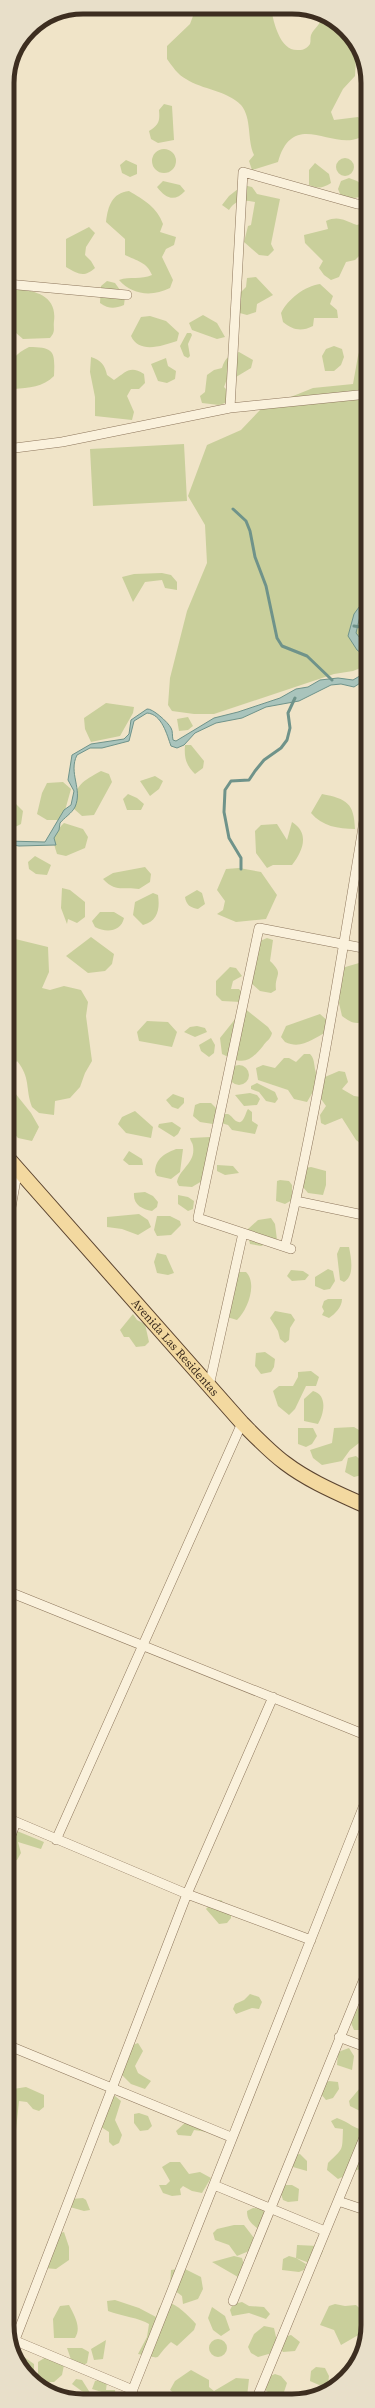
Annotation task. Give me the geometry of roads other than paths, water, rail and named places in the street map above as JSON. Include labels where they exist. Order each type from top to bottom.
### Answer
[{"type":"main road","name":"Avenida Las Residentas","points":[[14,1164],[242,1423],[286,1464],[312,1480],[361,1503]]},
{"type":"street","points":[[230,408],[243,172],[361,204]]},
{"type":"street","points":[[14,285],[127,295]]},
{"type":"street","points":[[14,448],[62,442],[230,408],[361,395]]},
{"type":"street","points":[[361,838],[343,945],[288,1248],[198,1218],[259,928],[343,945],[361,948]]},
{"type":"street","points":[[296,1201],[361,1215]]},
{"type":"street","points":[[209,1386],[243,1233]]},
{"type":"street","points":[[56,1840],[242,1423]]},
{"type":"street","points":[[14,1594],[361,1733]]},
{"type":"street","points":[[15,2336],[187,1894],[273,1697]]},
{"type":"street","points":[[131,2394],[214,2185],[231,2137],[312,1940],[361,1813]]},
{"type":"street","points":[[14,1827],[16,1822],[187,1894],[312,1940]]},
{"type":"street","points":[[233,2300],[361,1985]]},
{"type":"street","points":[[339,2037],[361,2045]]},
{"type":"street","points":[[14,2048],[231,2137]]},
{"type":"street","points":[[258,2394],[361,2145]]},
{"type":"street","points":[[214,2185],[325,2231]]},
{"type":"street","points":[[338,2201],[361,2209]]},
{"type":"street","points":[[16,2342],[133,2390]]},
{"type":"water","points":[[361,604],[361,615],[356,633],[361,639],[361,653],[357,650],[348,636],[354,614]]},
{"type":"water","points":[[361,675],[361,682],[354,687],[341,684],[331,685],[299,701],[266,707],[242,718],[216,723],[195,733],[184,745],[177,748],[171,746],[166,731],[157,717],[147,713],[134,721],[129,741],[102,748],[90,748],[77,755],[74,768],[77,787],[77,800],[74,809],[60,823],[59,830],[54,838],[56,845],[14,845],[14,841],[45,842],[64,810],[71,805],[74,791],[68,780],[72,755],[91,744],[124,739],[129,734],[131,720],[147,709],[156,713],[167,722],[172,729],[173,740],[176,741],[214,718],[238,712],[280,698],[296,689],[308,687],[320,680],[338,678],[353,680]]},
{"type":"waterway","points":[[233,509],[246,521],[250,531],[255,557],[266,586],[277,638],[282,646],[307,656],[332,680]]},
{"type":"waterway","points":[[354,626],[361,627]]},
{"type":"waterway","points":[[241,869],[241,858],[229,838],[224,812],[225,790],[231,781],[249,780],[264,760],[281,748],[287,740],[290,728],[288,713],[295,698]]}]
